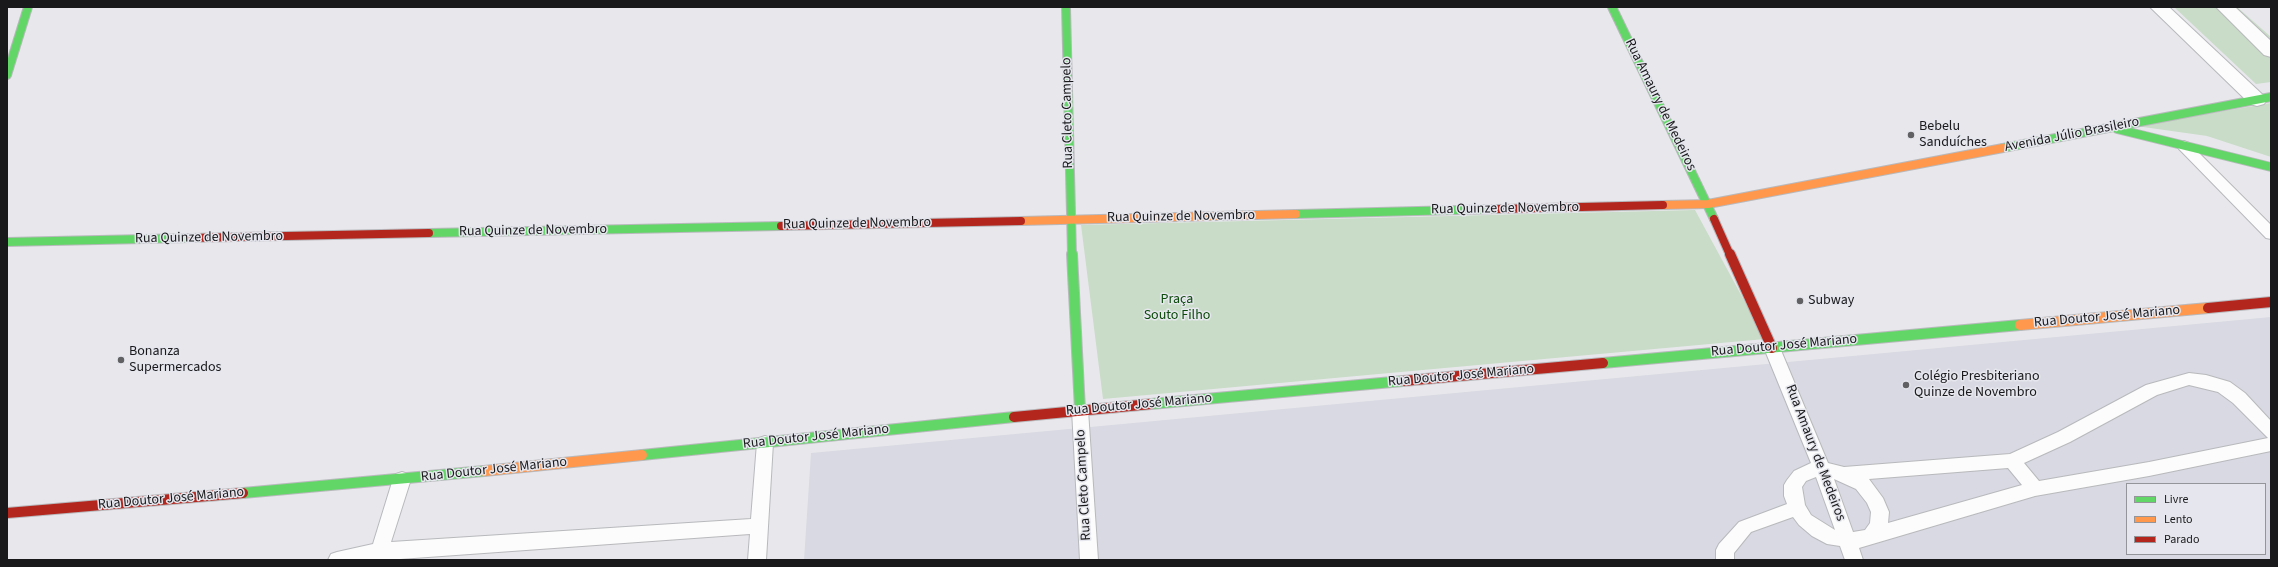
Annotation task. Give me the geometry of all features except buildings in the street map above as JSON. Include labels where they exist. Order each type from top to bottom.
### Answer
[{"type":"main road","points":[[7,75],[28,7]]},
{"type":"main road","name":"Rua Cleto Campelo","points":[[1066,7],[1070,220],[1080,410]]},
{"type":"main road","name":"Rua Amaury de Medeiros","points":[[1612,7],[1708,204],[1772,348]]},
{"type":"main road","name":"Avenida Júlio Brasileiro","points":[[1708,204],[2109,127],[2264,99]]},
{"type":"main road","points":[[2109,127],[2271,167]]},
{"type":"main road","name":"Rua Quinze de Novembro","points":[[7,242],[1070,220],[1708,204]]},
{"type":"main road","name":"Rua Doutor José Mariano","points":[[7,513],[402,479],[1080,410],[2271,302]]},
{"type":"street","points":[[2159,7],[2264,99]]},
{"type":"street","points":[[2225,7],[2271,51]]},
{"type":"lane","points":[[2184,146],[2271,234]]},
{"type":"lane","name":"Rua Amaury de Medeiros","points":[[1772,348],[1822,469],[1854,560]]},
{"type":"lane","points":[[1844,474],[2012,461],[2064,436],[2152,390],[2188,379],[2206,381],[2224,387],[2239,398],[2271,432]]},
{"type":"lane","name":"Rua Cleto Campelo","points":[[1080,410],[1088,560]]},
{"type":"lane","points":[[757,560],[765,442]]},
{"type":"lane","points":[[1871,536],[1879,526],[1880,512],[1874,498],[1862,484],[1844,474],[1822,469],[1809,471],[1800,476],[1793,485],[1793,496],[1797,508],[1805,520],[1818,530],[1833,538],[1848,541],[1860,540],[2035,489],[2149,469],[2271,444]]},
{"type":"lane","points":[[2012,461],[2035,489]]},
{"type":"lane","points":[[378,556],[402,479]]},
{"type":"lane","points":[[1725,560],[1725,550],[1745,527],[1797,508]]},
{"type":"lane","points":[[337,560],[759,526]]},
{"type":"shaded area","name":"Colégio Presbiteriano Quinze de Novembro","points":[[2271,317],[2271,560],[804,560],[811,453]]},
{"type":"green space","points":[[2174,7],[2237,7],[2271,37],[2271,82],[2256,84]]},
{"type":"green space","points":[[2271,103],[2271,157],[2207,136],[2136,126]]},
{"type":"green space","name":"Praça Souto Filho","points":[[1695,210],[1765,339],[1103,399],[1081,225]]},
{"type":"traffic: fast","points":[[7,75],[28,7]]},
{"type":"traffic: fast","points":[[1066,7],[1070,220],[1080,410]]},
{"type":"traffic: fast","points":[[1612,7],[1714,219]]},
{"type":"traffic: fast","points":[[2003,148],[2271,97]]},
{"type":"traffic: fast","points":[[2117,129],[2271,167]]},
{"type":"traffic: fast","points":[[1296,214],[1499,209]]},
{"type":"traffic: fast","points":[[429,233],[781,226]]},
{"type":"traffic: fast","points":[[7,242],[190,238]]},
{"type":"traffic: fast","points":[[1603,363],[2020,325]]},
{"type":"traffic: fast","points":[[1151,404],[1403,381]]},
{"type":"traffic: fast","points":[[642,455],[1014,417]]},
{"type":"traffic: fast","points":[[243,493],[484,471]]},
{"type":"traffic: slow","points":[[1663,205],[1708,204],[2003,148]]},
{"type":"traffic: slow","points":[[1021,221],[1296,214]]},
{"type":"traffic: slow","points":[[2020,325],[2208,308]]},
{"type":"traffic: slow","points":[[484,471],[642,455]]},
{"type":"traffic: jam","points":[[1499,209],[1663,205]]},
{"type":"traffic: jam","points":[[1714,219],[1772,348]]},
{"type":"traffic: jam","points":[[781,226],[1021,221]]},
{"type":"traffic: jam","points":[[190,238],[429,233]]},
{"type":"traffic: jam","points":[[2208,308],[2271,302]]},
{"type":"traffic: jam","points":[[1403,381],[1603,363]]},
{"type":"traffic: jam","points":[[1014,417],[1151,404]]},
{"type":"traffic: jam","points":[[7,513],[243,493]]},
{"type":"place","name":"Bebelu Sanduíches","points":[[1911,135]]},
{"type":"place","name":"Subway","points":[[1800,301]]},
{"type":"place","name":"Bonanza Supermercados","points":[[121,360]]},
{"type":"place","name":"Colégio Presbiteriano Quinze de Novembro","points":[[1906,385]]}]
